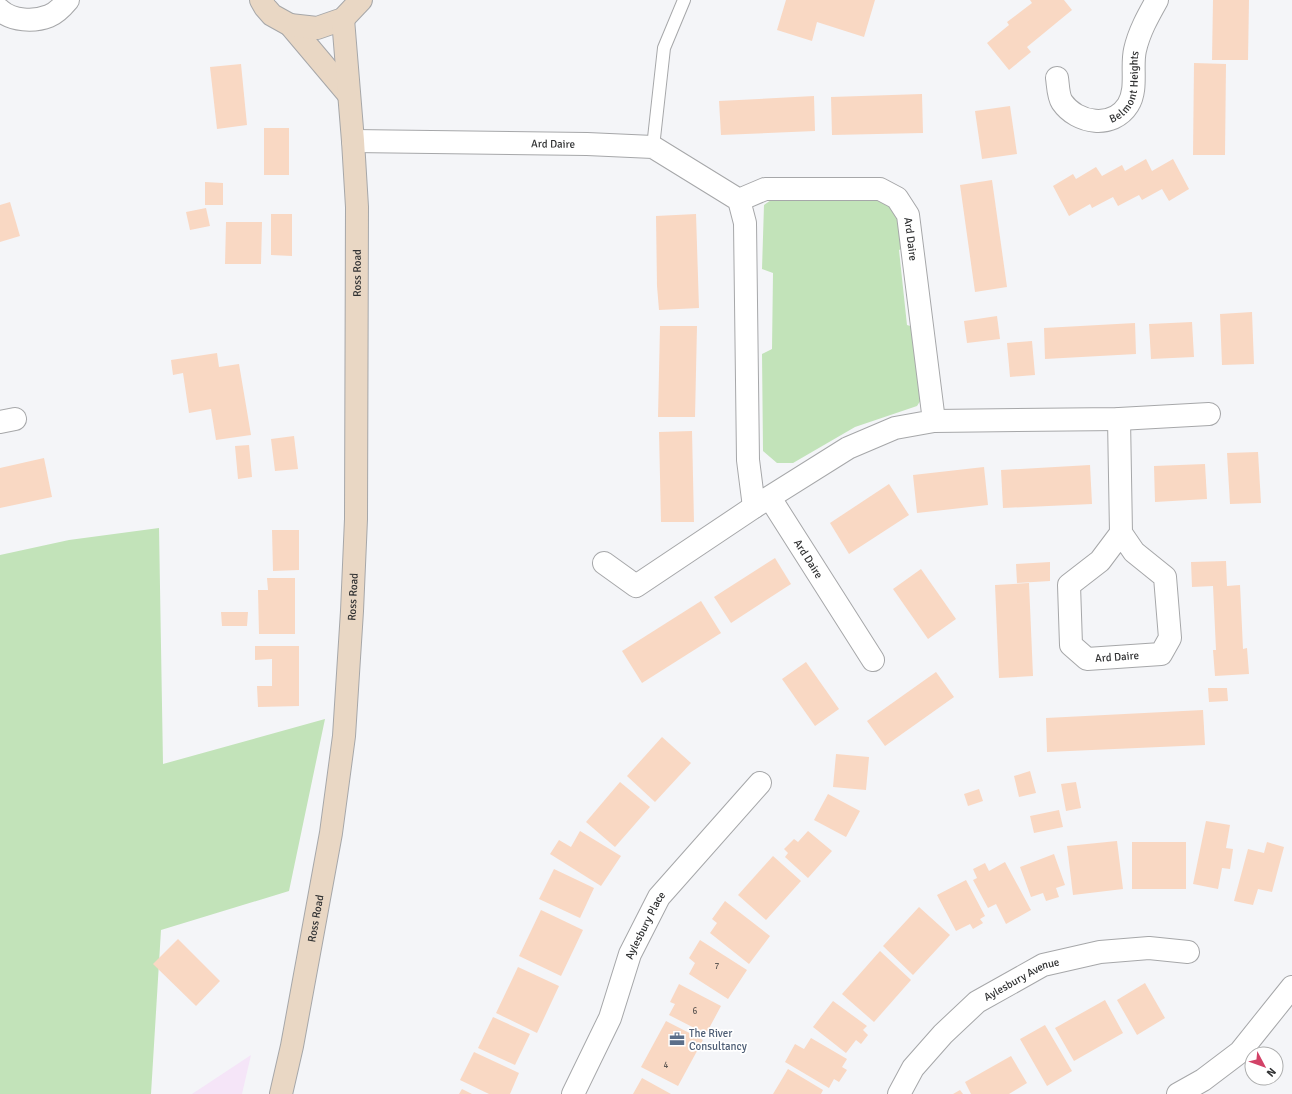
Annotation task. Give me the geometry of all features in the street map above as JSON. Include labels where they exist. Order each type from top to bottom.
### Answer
[{"type":"main road","points":[[290,25],[317,28],[344,19],[361,0]]},
{"type":"main road","points":[[260,2],[272,14],[290,25],[349,95]]},
{"type":"main road","name":"Ross Road","points":[[281,1094],[292,1046],[332,833],[344,736],[356,519],[357,215],[344,19]]},
{"type":"street","points":[[0,10],[17,18],[33,19],[49,16],[62,7],[68,0]]},
{"type":"street","name":"Belmont Heights","points":[[1057,78],[1061,101],[1074,114],[1092,121],[1109,121],[1122,113],[1129,103],[1133,92],[1135,51],[1145,20],[1158,0]]},
{"type":"street","name":"Ard Daire","points":[[353,141],[587,144],[653,147],[738,200],[745,223],[748,460],[762,502],[873,660]]},
{"type":"street","name":"Ard Daire","points":[[738,200],[765,189],[880,190],[897,198],[908,215],[934,421]]},
{"type":"street","points":[[604,563],[636,586],[762,502],[848,448],[896,428],[934,421],[1119,419],[1209,414]]},
{"type":"street","points":[[1119,419],[1121,533]]},
{"type":"street","name":"Ard Daire","points":[[1121,533],[1134,552],[1165,576],[1170,638],[1161,654],[1087,659],[1071,645],[1068,585],[1100,561],[1121,533]]},
{"type":"street","name":"Aylesbury Place","points":[[573,1094],[610,1018],[630,954],[659,897],[760,783]]},
{"type":"street","name":"Aylesbury Avenue","points":[[899,1094],[913,1068],[944,1034],[977,1002],[1043,965],[1100,952],[1149,948],[1188,952]]},
{"type":"street","points":[[1178,1094],[1203,1080],[1240,1052],[1292,987]]},
{"type":"lane","points":[[653,147],[664,48],[684,0]]},
{"type":"shaded area","points":[[251,1055],[242,1094],[192,1094]]},
{"type":"green space","points":[[797,194],[799,200],[858,201],[861,194],[884,200],[898,212],[906,247],[899,250],[907,325],[917,328],[924,395],[917,406],[855,427],[793,463],[777,463],[763,451],[762,354],[772,349],[773,273],[762,269],[764,205],[778,195]]},
{"type":"green space","points":[[159,528],[163,764],[325,719],[289,891],[161,930],[151,1094],[0,1094],[0,555],[69,540]]},
{"type":"building","points":[[786,0],[875,0],[864,37],[817,22],[812,41],[777,30]]},
{"type":"building","points":[[1030,0],[1064,0],[1072,10],[1027,47],[1031,52],[1009,70],[987,43],[1009,25],[1007,22],[1032,3]]},
{"type":"building","points":[[1213,0],[1249,0],[1248,60],[1212,60]]},
{"type":"building","points":[[1194,63],[1226,64],[1225,155],[1193,155]]},
{"type":"building","points":[[241,64],[247,125],[217,129],[210,67]]},
{"type":"building","points":[[922,94],[923,133],[832,135],[831,97]]},
{"type":"building","points":[[814,96],[815,131],[721,135],[719,101]]},
{"type":"building","points":[[1010,106],[1017,154],[982,159],[975,111]]},
{"type":"building","points":[[264,128],[289,128],[289,175],[264,175]]},
{"type":"building","points":[[1146,159],[1152,171],[1173,159],[1189,189],[1169,201],[1162,189],[1142,200],[1139,195],[1118,206],[1113,197],[1092,208],[1090,204],[1069,216],[1053,186],[1073,174],[1076,179],[1096,167],[1102,176],[1122,165],[1125,171]]},
{"type":"building","points":[[992,180],[1007,287],[975,292],[960,185]]},
{"type":"building","points":[[205,182],[223,183],[223,205],[205,205]]},
{"type":"building","points":[[10,202],[20,236],[0,242],[0,205]]},
{"type":"building","points":[[206,208],[210,226],[190,230],[186,212]]},
{"type":"building","points":[[271,214],[292,214],[292,256],[271,255]]},
{"type":"building","points":[[696,214],[699,308],[659,310],[657,286],[656,216]]},
{"type":"building","points":[[226,222],[262,222],[261,264],[225,264]]},
{"type":"building","points":[[1252,312],[1254,364],[1222,365],[1220,314]]},
{"type":"building","points":[[997,316],[1000,339],[967,343],[964,321]]},
{"type":"building","points":[[1192,322],[1194,357],[1151,359],[1149,324]]},
{"type":"building","points":[[1135,323],[1136,354],[1045,359],[1044,328]]},
{"type":"building","points":[[660,326],[697,326],[695,417],[658,417]]},
{"type":"building","points":[[1032,341],[1035,375],[1010,377],[1007,343]]},
{"type":"building","points":[[217,353],[219,367],[239,364],[251,435],[216,440],[211,409],[189,413],[183,373],[173,375],[171,360]]},
{"type":"building","points":[[692,431],[694,522],[661,522],[659,432]]},
{"type":"building","points":[[294,436],[298,469],[275,471],[271,439]]},
{"type":"building","points":[[249,445],[252,477],[238,479],[235,446]]},
{"type":"building","points":[[1258,452],[1261,503],[1230,504],[1227,453]]},
{"type":"building","points":[[44,458],[52,497],[0,508],[0,468]]},
{"type":"building","points":[[1205,464],[1207,499],[1155,502],[1154,466]]},
{"type":"building","points":[[1090,465],[1092,504],[1003,508],[1001,470]]},
{"type":"building","points":[[984,467],[988,505],[917,513],[913,475]]},
{"type":"building","points":[[889,484],[909,515],[849,554],[830,523]]},
{"type":"building","points":[[272,530],[299,530],[299,570],[273,571]]},
{"type":"building","points":[[775,558],[791,584],[731,623],[714,597]]},
{"type":"building","points":[[1226,561],[1227,586],[1240,585],[1243,649],[1247,648],[1249,674],[1215,676],[1213,650],[1216,650],[1213,586],[1192,587],[1191,562]]},
{"type":"building","points":[[1050,562],[1050,581],[1017,583],[1016,564]]},
{"type":"building","points":[[921,569],[956,619],[928,639],[893,589]]},
{"type":"building","points":[[267,578],[295,578],[295,634],[259,634],[258,590],[268,590]]},
{"type":"building","points":[[1029,583],[1033,676],[999,678],[995,585]]},
{"type":"building","points":[[701,601],[721,633],[642,683],[622,651]]},
{"type":"building","points":[[221,612],[248,612],[247,626],[222,626]]},
{"type":"building","points":[[255,646],[299,646],[299,706],[258,707],[257,686],[272,686],[272,659],[255,660]]},
{"type":"building","points":[[806,662],[839,709],[815,726],[782,679]]},
{"type":"building","points":[[936,672],[954,697],[885,746],[867,721]]},
{"type":"building","points":[[1208,688],[1227,688],[1228,701],[1209,702]]},
{"type":"building","points":[[1203,710],[1205,745],[1047,752],[1046,718]]},
{"type":"building","points":[[662,737],[691,763],[655,802],[627,776]]},
{"type":"building","points":[[836,754],[869,757],[866,790],[833,787]]},
{"type":"building","points":[[1030,771],[1036,793],[1019,797],[1014,776]]},
{"type":"building","points":[[620,782],[650,807],[615,847],[586,822]]},
{"type":"building","points":[[1076,782],[1081,808],[1066,811],[1061,784]]},
{"type":"building","points":[[979,789],[983,801],[968,806],[964,794]]},
{"type":"building","points":[[828,794],[860,811],[846,837],[814,820]]},
{"type":"building","points":[[1059,810],[1063,827],[1034,833],[1030,816]]},
{"type":"building","points":[[1206,821],[1230,825],[1226,848],[1233,849],[1230,869],[1222,868],[1218,889],[1193,884]]},
{"type":"building","points":[[580,831],[621,856],[601,886],[550,854],[559,840],[571,847]]},
{"type":"building","points":[[808,831],[832,851],[808,878],[785,857],[788,853],[784,849],[794,839],[798,842]]},
{"type":"building","points":[[1117,841],[1123,889],[1073,895],[1067,846]]},
{"type":"building","points":[[1132,842],[1186,842],[1186,889],[1132,889]]},
{"type":"building","points":[[1267,842],[1284,847],[1272,892],[1258,889],[1253,905],[1234,901],[1248,849],[1264,853]]},
{"type":"building","points":[[1054,854],[1065,885],[1056,888],[1059,897],[1046,901],[1043,893],[1031,897],[1020,867]]},
{"type":"building","points":[[773,856],[801,881],[766,920],[738,895]]},
{"type":"building","points":[[1005,862],[1031,910],[1006,924],[996,904],[988,908],[973,880],[977,878],[973,869],[985,863],[989,871]]},
{"type":"building","points":[[554,869],[594,888],[580,918],[539,899]]},
{"type":"building","points":[[966,880],[985,916],[980,919],[983,923],[973,929],[970,924],[956,931],[937,895]]},
{"type":"building","points":[[725,901],[770,936],[749,964],[710,933],[717,923],[712,919]]},
{"type":"building","points":[[919,907],[950,935],[913,975],[883,946]]},
{"type":"building","points":[[541,910],[583,930],[561,976],[519,956]]},
{"type":"building","points":[[178,939],[220,981],[196,1006],[153,964]]},
{"type":"building","points":[[700,940],[747,970],[728,999],[689,974],[695,963],[689,958]]},
{"type":"building","points":[[880,951],[911,980],[874,1022],[842,994]]},
{"type":"building","points":[[518,967],[559,986],[537,1033],[496,1013]]},
{"type":"building","points":[[1145,983],[1165,1018],[1137,1035],[1117,1000]]},
{"type":"building","points":[[679,984],[721,1006],[706,1034],[669,1015],[675,1004],[670,1002]]},
{"type":"building","points":[[1105,1000],[1123,1033],[1074,1061],[1055,1028]]},
{"type":"building","points":[[833,1001],[867,1026],[863,1030],[868,1035],[861,1044],[856,1040],[846,1053],[813,1027]]},
{"type":"building","points":[[493,1017],[530,1034],[515,1065],[478,1048]]},
{"type":"building","points":[[666,1021],[703,1040],[678,1086],[641,1067]]},
{"type":"building","points":[[1045,1025],[1072,1071],[1047,1086],[1020,1039]]},
{"type":"building","points":[[811,1038],[847,1059],[842,1067],[847,1070],[839,1082],[834,1079],[829,1088],[785,1062],[795,1044],[804,1049]]},
{"type":"building","points":[[474,1052],[519,1073],[510,1094],[489,1094],[460,1080]]},
{"type":"building","points":[[1011,1056],[1027,1083],[1009,1094],[971,1094],[965,1082]]},
{"type":"building","points":[[788,1069],[823,1090],[821,1094],[773,1094]]},
{"type":"building","points":[[642,1078],[671,1094],[633,1094]]},
{"type":"building","points":[[462,1089],[472,1094],[459,1094]]},
{"type":"building","points":[[960,1090],[963,1094],[953,1094]]},
{"type":"place","name":"The River Consultancy","points":[[677,1039]]}]
